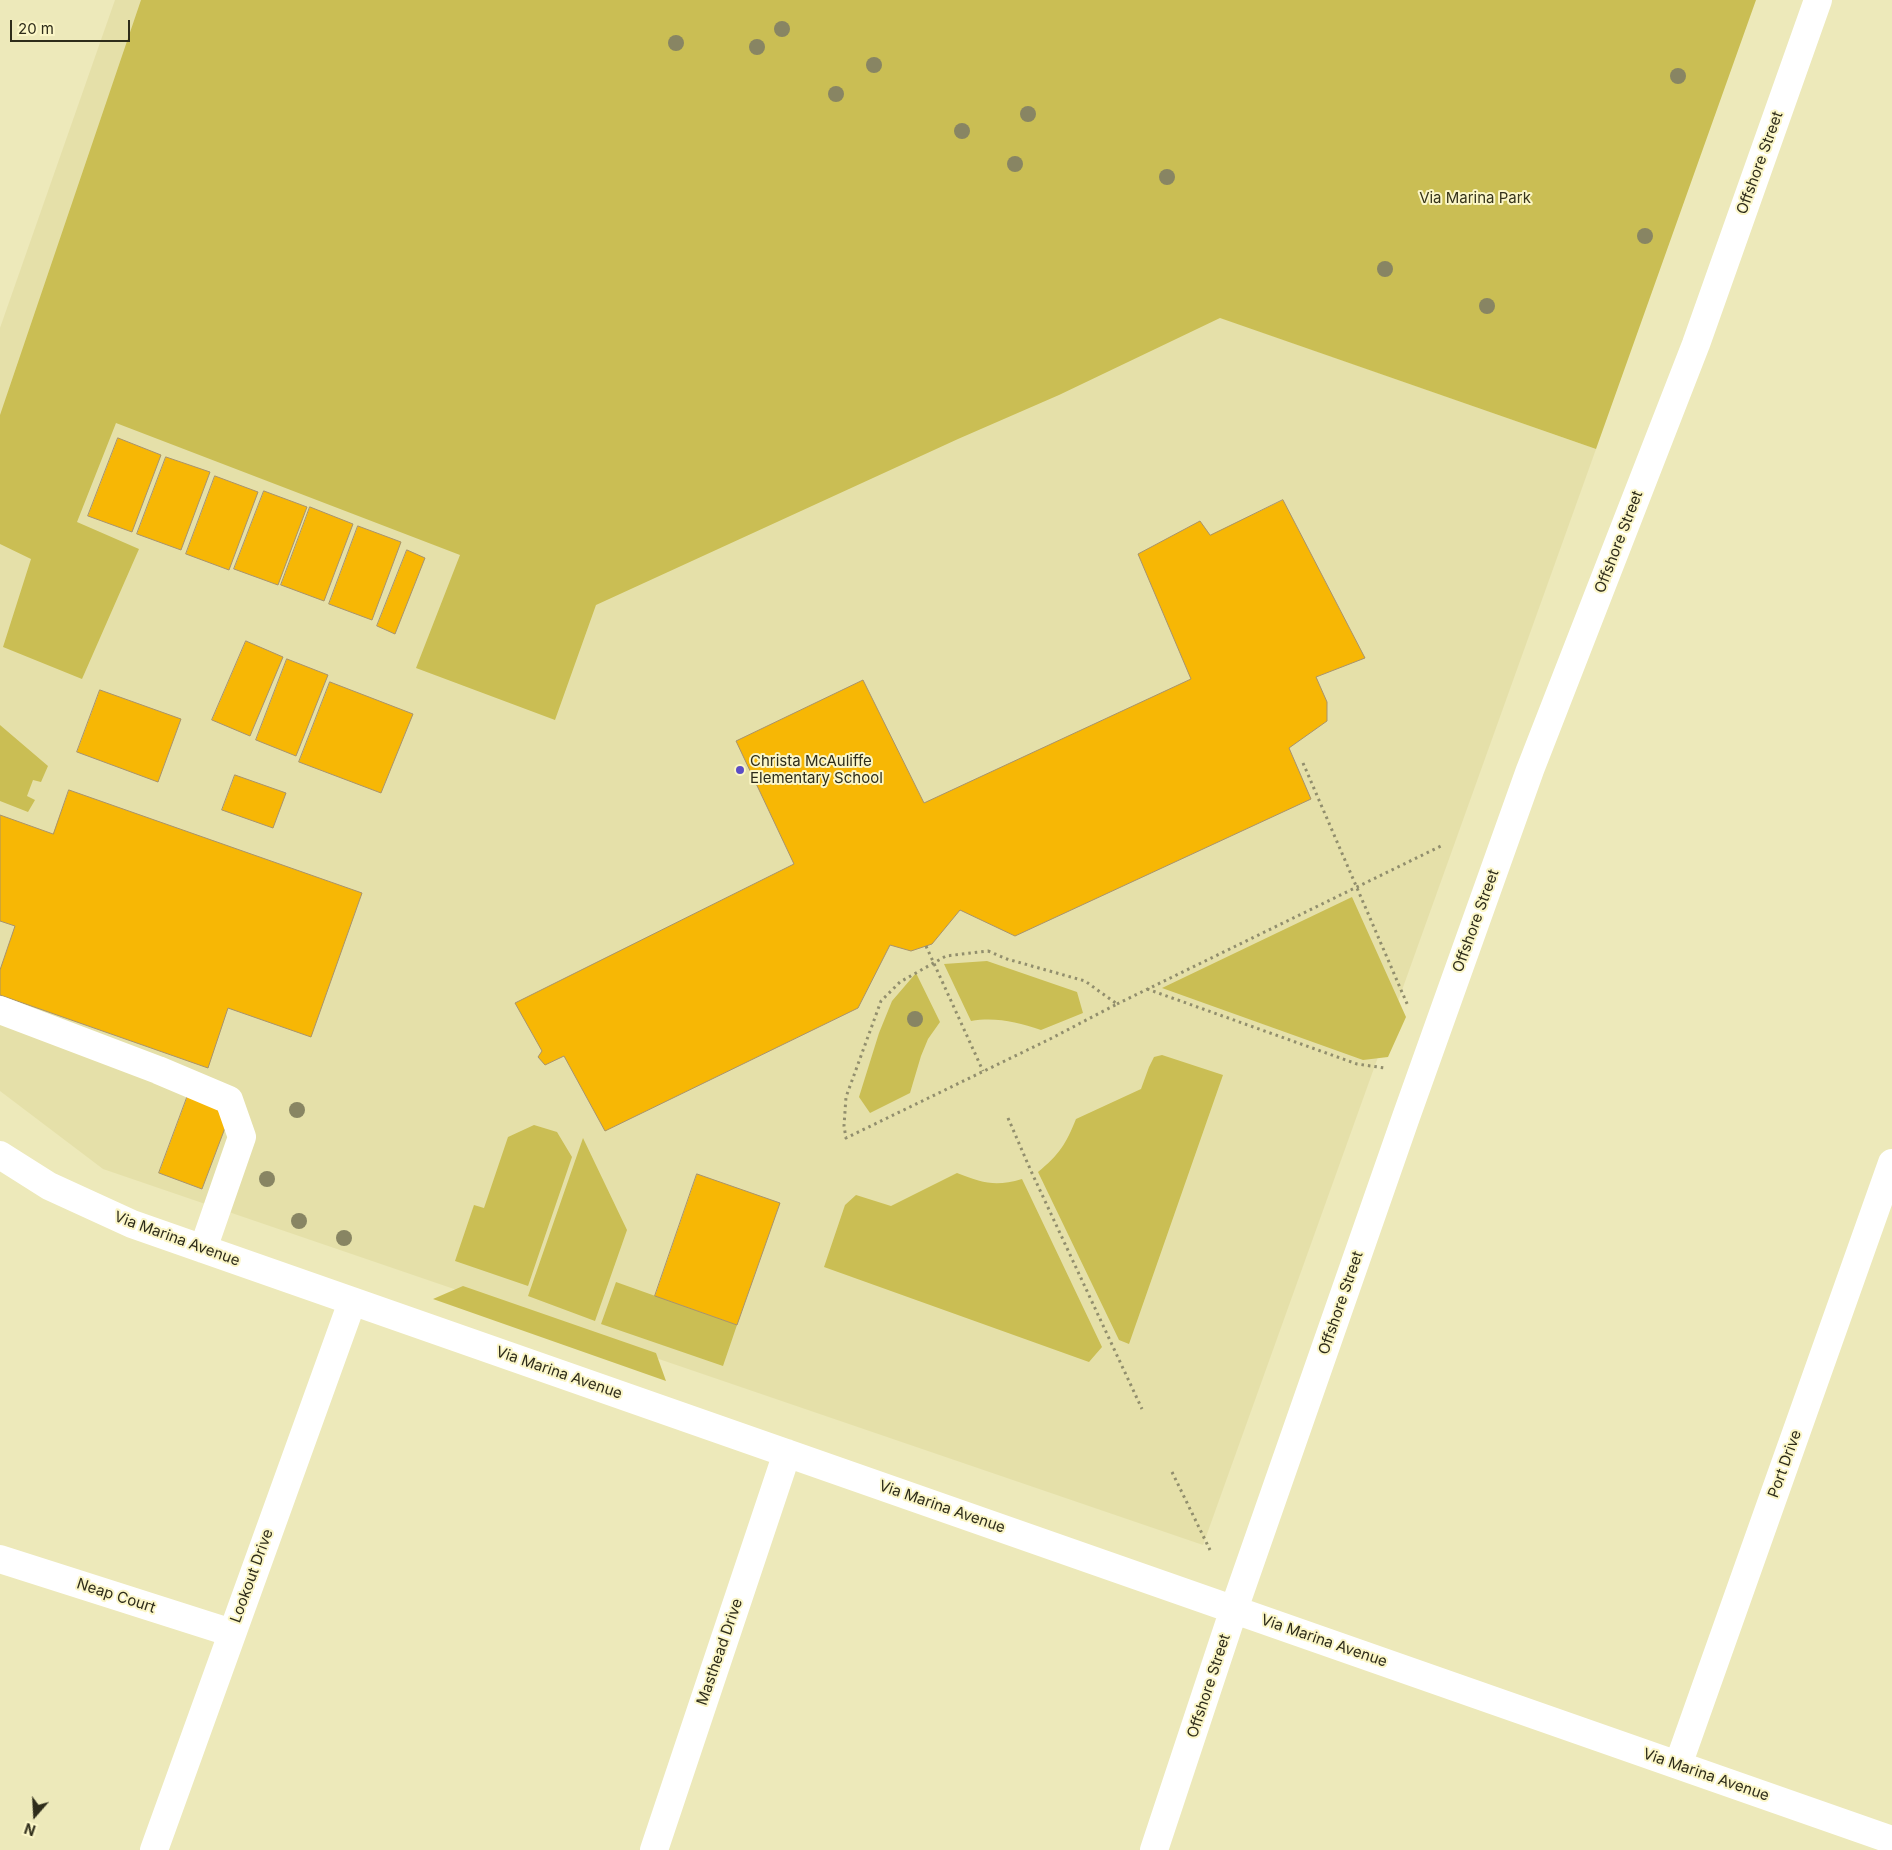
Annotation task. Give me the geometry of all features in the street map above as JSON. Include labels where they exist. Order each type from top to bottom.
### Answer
[{"type":"street","name":"Offshore Street","points":[[1154,1850],[1234,1610],[1406,1117],[1530,770],[1696,344],[1818,0]]},
{"type":"street","points":[[0,1010],[158,1070],[229,1100],[242,1137],[202,1250]]},
{"type":"street","name":"Via Marina Avenue","points":[[0,1155],[49,1186],[132,1224],[202,1250],[1892,1840]]},
{"type":"street","name":"Port Drive","points":[[1678,1765],[1892,1163]]},
{"type":"street","name":"Lookout Drive","points":[[154,1850],[352,1302]]},
{"type":"street","name":"Masthead Drive","points":[[654,1850],[787,1453]]},
{"type":"street","name":"Neap Court","points":[[0,1559],[232,1633]]},
{"type":"path","points":[[1303,763],[1408,1007]]},
{"type":"path","points":[[1117,1004],[1085,981],[1007,959],[988,951],[946,956],[900,982],[881,1001],[846,1097],[844,1126],[846,1138],[983,1072],[1147,989],[1443,846]]},
{"type":"path","points":[[926,946],[983,1072]]},
{"type":"path","points":[[1147,989],[1357,1064],[1384,1069],[1391,1064]]},
{"type":"path","points":[[1008,1118],[1030,1171],[1142,1409]]},
{"type":"path","points":[[1172,1472],[1210,1550]]},
{"type":"shaded area","name":"Christa McAuliffe Elementary School","points":[[115,0],[312,0],[1596,449],[1203,1545],[103,1169],[0,1091],[0,328]]},
{"type":"green space","name":"Via Marina Park","points":[[141,0],[1756,0],[1596,449],[1220,318],[1059,395],[958,439],[596,605],[555,720],[416,668],[460,555],[116,423],[77,522],[139,549],[82,679],[3,647],[31,559],[0,544],[0,415]]},
{"type":"green space","points":[[0,725],[48,766],[41,782],[33,780],[27,796],[35,800],[28,812],[0,801]]},
{"type":"green space","points":[[1352,897],[1406,1017],[1388,1057],[1363,1060],[1162,988]]},
{"type":"green space","points":[[987,961],[1077,992],[1083,1013],[1041,1030],[1006,1021],[971,1021],[944,964]]},
{"type":"green space","points":[[916,973],[940,1022],[928,1039],[910,1093],[870,1113],[859,1097],[879,1033],[892,1001]]},
{"type":"green space","points":[[1162,1055],[1223,1075],[1129,1344],[1119,1340],[1038,1172],[1061,1148],[1076,1119],[1141,1089],[1154,1057]]},
{"type":"green space","points":[[534,1125],[557,1132],[572,1157],[528,1286],[455,1261],[474,1205],[484,1208],[508,1137]]},
{"type":"green space","points":[[583,1138],[627,1230],[595,1321],[528,1296]]},
{"type":"green space","points":[[957,1173],[989,1183],[1004,1183],[1022,1179],[1102,1347],[1089,1362],[824,1267],[845,1205],[856,1195],[891,1206]]},
{"type":"green space","points":[[616,1282],[737,1325],[723,1366],[601,1324]]},
{"type":"green space","points":[[463,1286],[656,1353],[666,1381],[433,1299]]},
{"type":"building","points":[[118,438],[161,455],[132,532],[88,516]]},
{"type":"building","points":[[166,457],[210,472],[181,550],[137,534]]},
{"type":"building","points":[[215,476],[258,492],[229,570],[186,554]]},
{"type":"building","points":[[264,491],[307,507],[278,585],[234,569]]},
{"type":"building","points":[[1283,500],[1365,658],[1316,677],[1327,702],[1327,721],[1289,748],[1311,799],[1015,936],[960,910],[932,944],[911,951],[890,945],[858,1008],[605,1131],[564,1056],[545,1065],[538,1057],[542,1051],[515,1003],[794,864],[736,741],[863,680],[924,803],[1191,679],[1138,554],[1200,521],[1210,535]]},
{"type":"building","points":[[310,507],[353,524],[324,601],[281,585]]},
{"type":"building","points":[[358,526],[401,542],[372,620],[329,604]]},
{"type":"building","points":[[407,550],[425,558],[395,634],[377,626]]},
{"type":"building","points":[[246,641],[283,657],[250,736],[212,720]]},
{"type":"building","points":[[287,659],[328,675],[296,756],[256,740]]},
{"type":"building","points":[[330,682],[413,714],[381,793],[299,762]]},
{"type":"building","points":[[100,690],[181,719],[158,782],[77,752]]},
{"type":"building","points":[[235,775],[286,793],[273,828],[222,810]]},
{"type":"building","points":[[69,790],[362,893],[311,1037],[228,1008],[208,1068],[0,995],[0,970],[15,926],[0,921],[0,815],[53,834]]},
{"type":"building","points":[[188,1095],[231,1112],[202,1189],[159,1173]]},
{"type":"building","points":[[697,1174],[780,1203],[737,1325],[655,1296]]},
{"type":"place","name":"Christa McAuliffe Elementary School","points":[[740,770]]}]
